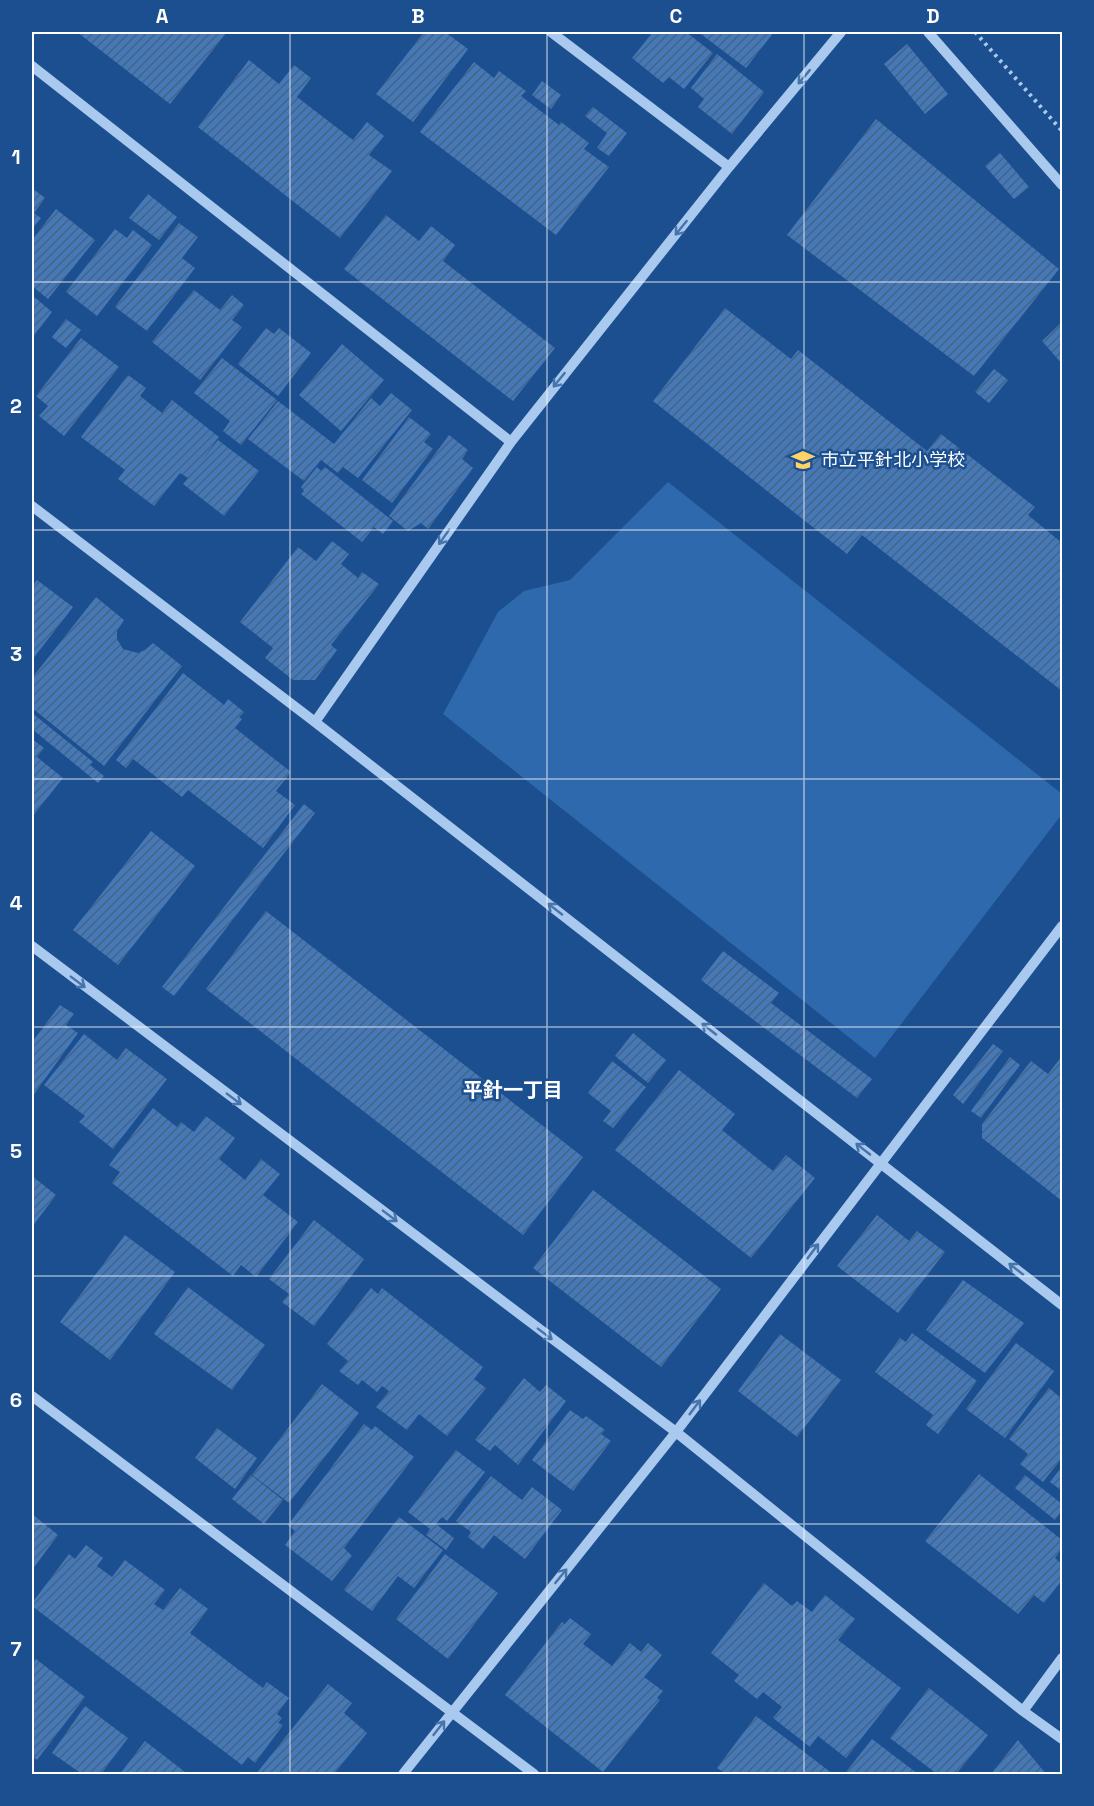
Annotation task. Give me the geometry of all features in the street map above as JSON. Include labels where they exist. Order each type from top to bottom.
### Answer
[{"type":"street","points":[[551,32],[729,167]]},
{"type":"street","points":[[315,722],[511,442],[729,167],[841,32]]},
{"type":"street","points":[[928,32],[1062,185]]},
{"type":"street","points":[[32,66],[511,442]]},
{"type":"street","points":[[32,506],[315,722],[1062,1305]]},
{"type":"street","points":[[404,1774],[676,1432],[1062,926]]},
{"type":"street","points":[[32,946],[676,1432],[1023,1711],[1062,1739]]},
{"type":"street","points":[[32,1395],[534,1774]]},
{"type":"street","points":[[1023,1711],[1062,1658]]},
{"type":"path","points":[[975,32],[1062,131]]},
{"type":"shaded area","points":[[668,482],[1062,794],[1062,814],[875,1058],[443,714],[498,612],[524,591],[570,580]]},
{"type":"building","points":[[77,32],[227,32],[170,104]]},
{"type":"building","points":[[424,32],[445,32],[468,49],[413,122],[376,94]]},
{"type":"building","points":[[653,32],[686,32],[713,53],[684,89],[669,77],[663,83],[632,58]]},
{"type":"building","points":[[698,32],[774,32],[746,68]]},
{"type":"building","points":[[907,44],[948,94],[925,114],[884,64]]},
{"type":"building","points":[[717,54],[764,92],[732,134],[698,107],[704,99],[691,88]]},
{"type":"building","points":[[249,60],[279,84],[294,65],[311,78],[297,97],[353,140],[367,122],[384,136],[369,155],[392,171],[340,238],[198,127]]},
{"type":"building","points":[[474,62],[494,78],[499,71],[526,91],[521,96],[559,125],[561,122],[589,143],[584,149],[609,167],[556,235],[420,132]]},
{"type":"building","points":[[542,81],[561,95],[551,109],[532,95]]},
{"type":"building","points":[[593,107],[627,133],[609,156],[597,148],[607,133],[585,116]]},
{"type":"building","points":[[876,119],[1059,269],[974,376],[787,235]]},
{"type":"building","points":[[1000,153],[1029,187],[1014,199],[985,166]]},
{"type":"building","points":[[32,188],[45,198],[34,213],[41,218],[32,229]]},
{"type":"building","points":[[148,194],[177,217],[159,240],[129,218]]},
{"type":"building","points":[[56,209],[95,240],[48,299],[32,286],[32,240]]},
{"type":"building","points":[[386,215],[419,241],[431,226],[455,245],[443,261],[555,348],[513,401],[344,269]]},
{"type":"building","points":[[179,223],[198,237],[182,258],[195,268],[147,331],[115,307]]},
{"type":"building","points":[[115,229],[127,238],[133,230],[152,245],[97,316],[66,292]]},
{"type":"building","points":[[194,290],[220,310],[232,295],[244,305],[232,320],[242,327],[200,380],[152,342]]},
{"type":"building","points":[[32,295],[52,312],[32,338]]},
{"type":"building","points":[[725,308],[791,359],[798,350],[927,451],[941,434],[1035,507],[1028,515],[1062,543],[1062,691],[862,535],[847,554],[653,401]]},
{"type":"building","points":[[66,319],[81,330],[66,348],[52,337]]},
{"type":"building","points":[[1062,322],[1062,364],[1042,341]]},
{"type":"building","points":[[266,328],[274,334],[279,328],[311,353],[278,396],[238,364]]},
{"type":"building","points":[[81,338],[119,367],[64,436],[39,416],[48,406],[36,396]]},
{"type":"building","points":[[342,344],[384,380],[341,431],[299,395]]},
{"type":"building","points":[[222,358],[277,400],[241,445],[223,431],[230,421],[194,393]]},
{"type":"building","points":[[994,369],[1008,380],[989,403],[975,392]]},
{"type":"building","points":[[128,375],[146,388],[140,396],[162,413],[172,400],[219,437],[201,462],[218,440],[259,471],[224,516],[183,484],[188,478],[180,473],[154,506],[118,479],[125,470],[81,437]]},
{"type":"building","points":[[391,393],[412,410],[358,478],[343,467],[338,473],[321,460],[304,481],[248,439],[278,401],[334,444],[371,398],[380,406]]},
{"type":"building","points":[[409,417],[431,434],[424,442],[433,449],[392,503],[362,480]]},
{"type":"building","points":[[449,435],[468,450],[462,459],[473,468],[428,529],[421,523],[408,531],[389,516]]},
{"type":"building","points":[[317,467],[321,471],[325,467],[393,521],[383,534],[374,527],[362,542],[301,494],[304,491],[301,487]]},
{"type":"building","points":[[332,541],[349,554],[341,564],[358,578],[362,572],[379,584],[331,645],[337,650],[315,680],[293,680],[265,658],[273,648],[240,622],[298,547],[316,561]]},
{"type":"building","points":[[37,580],[73,607],[32,660],[32,587]]},
{"type":"building","points":[[96,597],[124,620],[117,631],[117,639],[123,649],[138,653],[153,643],[182,666],[104,766],[32,708],[32,678]]},
{"type":"building","points":[[183,673],[224,705],[228,699],[244,712],[239,717],[242,719],[235,728],[291,772],[276,791],[295,805],[263,848],[188,790],[182,797],[133,759],[126,768],[116,760]]},
{"type":"building","points":[[32,713],[93,762],[90,765],[104,776],[98,783],[32,729]]},
{"type":"building","points":[[32,739],[44,748],[37,757],[63,778],[32,817]]},
{"type":"building","points":[[304,804],[315,813],[174,996],[162,987]]},
{"type":"building","points":[[151,831],[195,866],[118,965],[73,930]]},
{"type":"building","points":[[266,911],[583,1157],[523,1235],[206,989]]},
{"type":"building","points":[[723,951],[779,993],[771,1003],[872,1079],[857,1098],[701,980]]},
{"type":"building","points":[[60,1005],[74,1014],[66,1025],[78,1033],[32,1097],[32,1042]]},
{"type":"building","points":[[633,1033],[666,1060],[648,1083],[615,1056]]},
{"type":"building","points":[[84,1034],[117,1060],[126,1048],[167,1079],[113,1149],[79,1122],[85,1116],[44,1085]]},
{"type":"building","points":[[993,1044],[1003,1051],[963,1104],[953,1095]]},
{"type":"building","points":[[1062,1056],[1062,1201],[982,1138],[982,1124],[1031,1061],[1048,1074]]},
{"type":"building","points":[[1010,1057],[1020,1065],[981,1118],[971,1111]]},
{"type":"building","points":[[612,1061],[646,1087],[613,1128],[603,1121],[611,1111],[588,1093]]},
{"type":"building","points":[[679,1070],[735,1114],[722,1130],[773,1171],[786,1155],[815,1178],[751,1258],[615,1150]]},
{"type":"building","points":[[153,1108],[177,1127],[181,1122],[194,1132],[206,1116],[235,1138],[219,1159],[245,1180],[261,1159],[280,1174],[263,1195],[298,1222],[256,1277],[241,1265],[233,1276],[112,1183],[120,1172],[109,1165]]},
{"type":"building","points":[[32,1176],[56,1195],[32,1227]]},
{"type":"building","points":[[593,1190],[721,1289],[661,1367],[533,1268]]},
{"type":"building","points":[[877,1215],[909,1241],[917,1231],[945,1252],[898,1313],[837,1266]]},
{"type":"building","points":[[314,1220],[364,1259],[314,1326],[282,1302],[289,1294],[269,1279]]},
{"type":"building","points":[[125,1235],[175,1272],[110,1360],[60,1322]]},
{"type":"building","points":[[963,1280],[1024,1323],[985,1373],[926,1330]]},
{"type":"building","points":[[188,1287],[265,1345],[232,1390],[154,1334]]},
{"type":"building","points":[[371,1288],[378,1294],[382,1288],[483,1367],[474,1379],[486,1388],[447,1436],[419,1414],[407,1430],[376,1407],[389,1391],[382,1386],[377,1392],[362,1380],[358,1385],[339,1371],[348,1361],[327,1344]]},
{"type":"building","points":[[912,1333],[977,1381],[938,1434],[926,1425],[933,1415],[875,1372],[900,1338],[906,1342]]},
{"type":"building","points":[[780,1334],[841,1380],[797,1437],[738,1391]]},
{"type":"building","points":[[1016,1343],[1054,1371],[1005,1438],[966,1409]]},
{"type":"building","points":[[524,1378],[540,1392],[546,1385],[566,1401],[518,1465],[495,1445],[490,1451],[475,1440]]},
{"type":"building","points":[[322,1384],[359,1413],[289,1503],[252,1475]]},
{"type":"building","points":[[1049,1388],[1062,1399],[1062,1458],[1043,1482],[1020,1464],[1028,1454],[1009,1439]]},
{"type":"building","points":[[570,1410],[583,1419],[586,1416],[605,1430],[601,1434],[611,1441],[573,1491],[532,1460]]},
{"type":"building","points":[[364,1424],[372,1430],[375,1426],[414,1457],[344,1548],[352,1556],[332,1581],[285,1545],[295,1531],[288,1525]]},
{"type":"building","points":[[217,1428],[257,1458],[235,1489],[195,1458]]},
{"type":"building","points":[[456,1450],[485,1472],[447,1521],[442,1517],[436,1524],[454,1538],[446,1550],[426,1535],[430,1529],[408,1512]]},
{"type":"building","points":[[1062,1466],[1062,1491],[1050,1482]]},
{"type":"building","points":[[979,1474],[1062,1540],[1062,1548],[1055,1558],[1062,1564],[1062,1580],[1044,1603],[1034,1595],[1018,1614],[925,1541]]},
{"type":"building","points":[[251,1475],[283,1500],[264,1524],[232,1499]]},
{"type":"building","points":[[1025,1475],[1062,1504],[1062,1511],[1055,1520],[1015,1488]]},
{"type":"building","points":[[491,1476],[522,1500],[532,1487],[562,1510],[525,1559],[494,1535],[483,1549],[468,1537],[471,1532],[456,1521]]},
{"type":"building","points":[[32,1514],[58,1535],[32,1570]]},
{"type":"building","points":[[399,1517],[443,1550],[414,1588],[398,1576],[372,1611],[344,1590]]},
{"type":"building","points":[[86,1545],[103,1558],[97,1566],[112,1577],[125,1560],[165,1590],[154,1604],[163,1610],[180,1588],[208,1609],[190,1633],[263,1688],[267,1682],[289,1698],[277,1714],[282,1718],[278,1723],[283,1725],[255,1763],[248,1757],[242,1765],[32,1606],[69,1554],[75,1559]]},
{"type":"building","points":[[445,1554],[498,1593],[448,1659],[396,1619]]},
{"type":"building","points":[[764,1583],[792,1606],[797,1601],[812,1612],[825,1595],[855,1619],[838,1640],[901,1688],[846,1758],[818,1736],[810,1747],[773,1718],[782,1707],[763,1692],[757,1699],[734,1681],[739,1675],[711,1653]]},
{"type":"building","points":[[570,1618],[591,1634],[583,1644],[612,1666],[630,1643],[641,1652],[648,1643],[662,1655],[644,1677],[663,1691],[657,1698],[660,1700],[603,1772],[505,1695],[562,1622],[565,1624]]},
{"type":"building","points":[[36,1659],[85,1697],[37,1760],[32,1756],[32,1665]]},
{"type":"building","points":[[328,1684],[352,1703],[344,1713],[367,1733],[334,1774],[256,1774]]},
{"type":"building","points":[[929,1688],[988,1735],[956,1774],[937,1774],[890,1738]]},
{"type":"building","points":[[85,1706],[128,1738],[101,1774],[82,1774],[52,1753]]},
{"type":"building","points":[[756,1716],[833,1774],[726,1774],[717,1768]]},
{"type":"building","points":[[872,1739],[918,1774],[850,1774],[846,1772]]},
{"type":"building","points":[[1018,1740],[1046,1774],[991,1774]]},
{"type":"building","points":[[145,1741],[185,1772],[183,1774],[120,1774]]},
{"type":"place","name":"市立平針北小学校","points":[[803,460]]},
{"type":"district","name":"平針一丁目","points":[[513,1090]]}]
